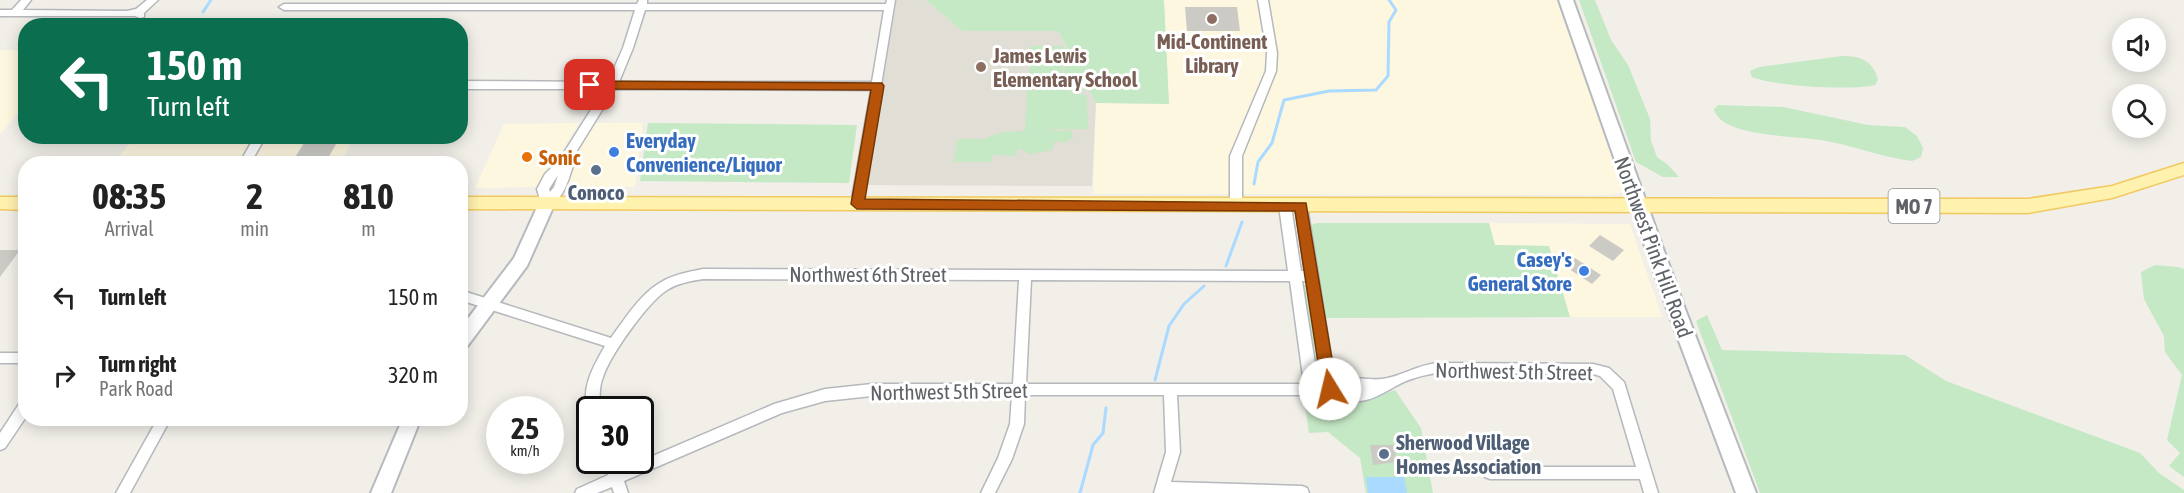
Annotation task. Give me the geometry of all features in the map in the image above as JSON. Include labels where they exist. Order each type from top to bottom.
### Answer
[{"type":"main road","name":"Northwest Pink Hill Road","points":[[1566,0],[1676,309],[1746,493]]},
{"type":"main road","name":"MO 7","points":[[468,203],[2028,206],[2112,192],[2184,169]]},
{"type":"main road","points":[[468,333],[490,306],[520,261],[547,203]]},
{"type":"main road","points":[[0,204],[18,204]]},
{"type":"main road","points":[[381,493],[409,426]]},
{"type":"street","points":[[15,13],[26,0]]},
{"type":"street","points":[[0,14],[140,13],[153,0]]},
{"type":"street","points":[[1236,206],[1236,156],[1271,71],[1272,53],[1263,0]]},
{"type":"street","points":[[286,3],[891,4],[857,204]]},
{"type":"street","points":[[547,203],[559,189],[567,166],[564,162],[612,85],[628,48],[642,4]]},
{"type":"street","points":[[468,85],[878,86]]},
{"type":"street","points":[[1293,206],[1296,276],[1312,390]]},
{"type":"street","points":[[1293,206],[1312,276],[1333,389]]},
{"type":"street","name":"Northwest 6th Street","points":[[594,396],[597,374],[614,344],[660,288],[683,278],[704,274],[1312,276]]},
{"type":"street","points":[[988,493],[1005,459],[1017,424],[1025,274]]},
{"type":"street","points":[[468,298],[614,344]]},
{"type":"street","points":[[0,358],[18,358]]},
{"type":"street","name":"Northwest 5th Street","points":[[582,493],[779,408],[825,395],[872,390],[1333,389],[1343,395],[1366,395],[1383,391],[1389,383],[1423,370],[1437,368],[1593,369],[1604,372],[1619,386],[1645,473]]},
{"type":"street","points":[[1170,390],[1173,452],[1162,490],[1302,492]]},
{"type":"street","points":[[0,444],[18,417]]},
{"type":"street","points":[[123,493],[161,426]]},
{"type":"street","points":[[1490,473],[1645,473],[1652,493]]},
{"type":"street","points":[[615,474],[621,493]]},
{"type":"shaded area","name":"James Lewis Elementary School","points":[[896,0],[926,0],[962,31],[1058,31],[1096,103],[1092,186],[866,185]]},
{"type":"shaded area","points":[[1164,0],[1557,0],[1623,187],[1622,192],[1610,195],[1093,194],[1096,103],[1169,104]]},
{"type":"shaded area","points":[[0,50],[18,50],[18,113],[0,135]]},
{"type":"shaded area","points":[[579,123],[540,187],[475,188],[504,124]]},
{"type":"shaded area","points":[[592,123],[643,123],[635,187],[564,186],[574,153]]},
{"type":"shaded area","points":[[129,144],[249,144],[242,156],[119,156]]},
{"type":"shaded area","points":[[262,144],[351,144],[344,156],[254,156]]},
{"type":"shaded area","points":[[1489,223],[1630,224],[1662,317],[1570,317],[1549,246],[1494,245]]},
{"type":"green space","points":[[926,0],[1164,0],[1169,104],[1096,103],[1089,90],[1066,91],[1063,88],[1065,64],[1076,64],[1058,31],[962,31]]},
{"type":"green space","points":[[1579,0],[1595,0],[1611,40],[1628,65],[1650,119],[1651,141],[1657,157],[1679,177],[1663,177],[1636,162]]},
{"type":"green space","points":[[1030,46],[1064,46],[1061,87],[1074,94],[1087,95],[1088,129],[1053,129],[1054,131],[1071,130],[1074,137],[1064,143],[1055,141],[1052,150],[1030,154],[1019,148],[1015,156],[992,155],[991,162],[954,162],[957,139],[983,139],[1002,132],[1025,131],[1027,90],[1043,90],[1043,75],[1029,75]]},
{"type":"green space","points":[[1842,56],[1855,57],[1869,64],[1878,80],[1875,85],[1848,88],[1794,85],[1752,77],[1750,71],[1759,67]]},
{"type":"green space","points":[[1718,105],[1783,107],[1868,125],[1905,127],[1917,136],[1923,148],[1921,157],[1912,161],[1821,140],[1744,130],[1719,118],[1714,109]]},
{"type":"green space","points":[[648,123],[857,125],[849,183],[640,181]]},
{"type":"green space","points":[[1489,223],[1495,245],[1549,246],[1570,317],[1325,318],[1310,229],[1313,224]]},
{"type":"green space","points":[[2155,265],[2184,269],[2184,477],[2169,466],[2180,453],[2167,440],[2182,375],[2165,352],[2164,336],[2144,299],[2141,272]]},
{"type":"green space","points":[[1308,284],[1323,374],[1321,375],[1315,374],[1302,286]]},
{"type":"green space","points":[[1707,315],[1722,350],[1905,355],[1946,381],[2140,453],[2159,473],[2184,490],[2184,493],[1760,493],[1696,321]]},
{"type":"green space","points":[[1395,390],[1421,428],[1433,493],[1366,493],[1360,458],[1328,432],[1309,433],[1304,398],[1372,398]]},
{"type":"water","points":[[1366,477],[1404,477],[1407,493],[1368,493]]},
{"type":"building","name":"Mid-Continent Library","points":[[1185,7],[1237,7],[1240,31],[1187,31]]},
{"type":"building","points":[[303,144],[336,144],[329,156],[296,156]]},
{"type":"building","name":"Casey's General Store","points":[[1600,235],[1624,250],[1613,261],[1589,246]]},
{"type":"building","points":[[0,250],[18,250],[18,253],[0,277]]},
{"type":"building","name":"Casey's General Store","points":[[1575,258],[1601,275],[1592,284],[1566,267]]},
{"type":"building","name":"Sherwood Village Homes Association","points":[[1370,445],[1394,445],[1397,462],[1373,465]]},
{"type":"waterway","points":[[203,12],[211,0]]},
{"type":"waterway","points":[[1254,184],[1258,162],[1272,143],[1284,100],[1329,91],[1376,90],[1388,76],[1389,22],[1396,10],[1389,0]]},
{"type":"waterway","points":[[1226,266],[1242,222]]},
{"type":"waterway","points":[[1155,380],[1169,326],[1184,304],[1204,286]]},
{"type":"waterway","points":[[1080,493],[1093,445],[1103,433],[1106,408]]},
{"type":"place","name":"Mid-Continent Library","points":[[1212,19]]},
{"type":"place","name":"James Lewis Elementary School","points":[[981,67]]},
{"type":"place","name":"Everyday Convenience/Liquor","points":[[614,152]]},
{"type":"place","name":"Sonic","points":[[527,157]]},
{"type":"place","name":"Conoco","points":[[596,170]]},
{"type":"place","name":"Casey's General Store","points":[[1584,271]]},
{"type":"place","name":"Sherwood Village Homes Association","points":[[1384,454]]},
{"type":"route","points":[[590,85],[878,86],[857,204],[1301,206],[1330,389]]}]
